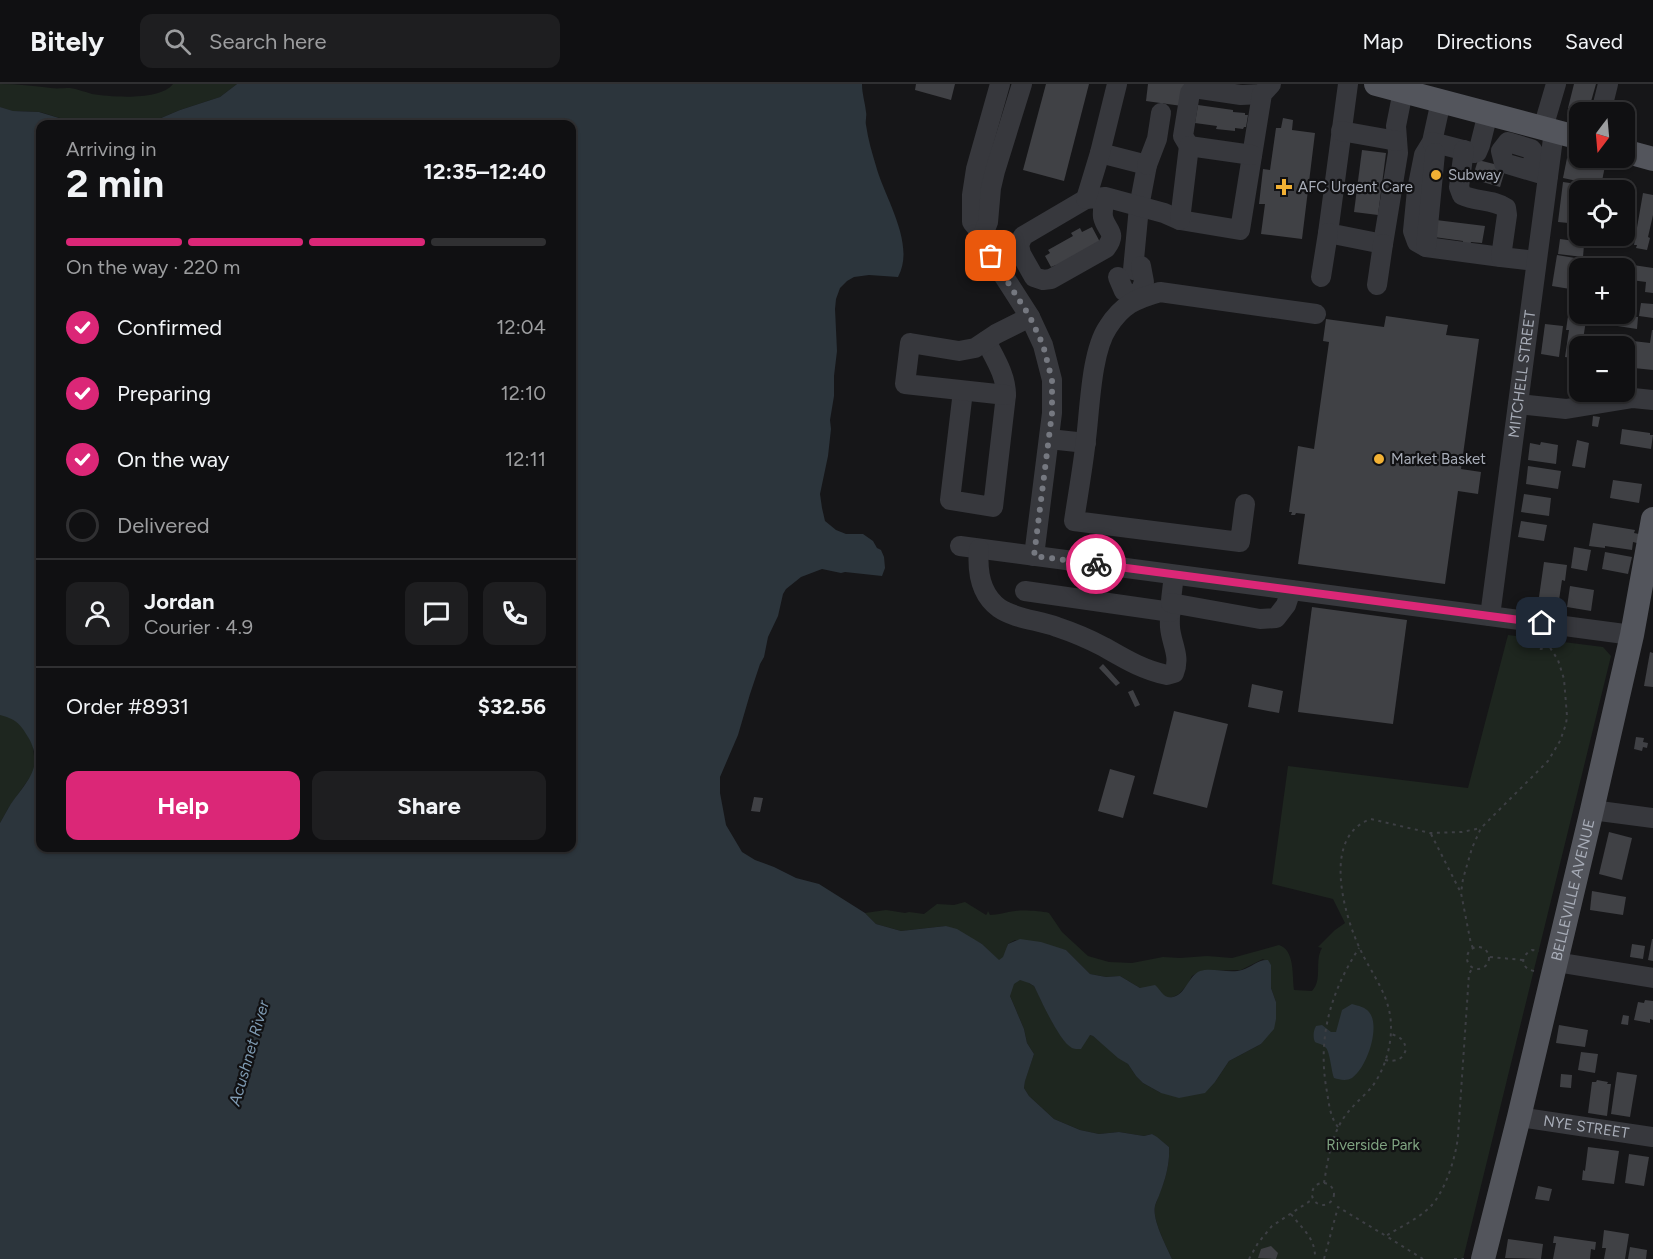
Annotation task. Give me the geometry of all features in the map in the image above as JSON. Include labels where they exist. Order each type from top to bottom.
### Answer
[{"type":"main road","points":[[1376,84],[1569,135]]},
{"type":"main road","points":[[1635,154],[1653,159]]},
{"type":"main road","name":"BELLEVILLE AVENUE","points":[[1484,1259],[1520,1117],[1545,962],[1642,636],[1653,519]]},
{"type":"street","points":[[1000,84],[973,182],[972,222],[983,235],[991,256],[1030,317],[1043,345],[1052,380],[1052,413],[1034,556]]},
{"type":"street","points":[[983,235],[988,222],[995,171],[1022,84]]},
{"type":"street","points":[[1117,84],[1100,153],[1095,198],[1112,235],[1111,242],[1106,248],[1051,279],[1043,280],[1034,277],[1021,254],[1019,245],[1023,236],[1095,198],[1164,213],[1180,220],[1240,230],[1264,87],[1241,95],[1194,88],[1190,93],[1183,136],[1189,146],[1180,220]]},
{"type":"street","points":[[1322,277],[1348,84]]},
{"type":"street","name":"MITCHELL STREET","points":[[1490,616],[1536,261],[1539,173],[1556,84]]},
{"type":"street","points":[[1604,102],[1608,84]]},
{"type":"street","points":[[1377,285],[1398,153],[1396,126],[1403,91]]},
{"type":"street","points":[[1441,101],[1432,142],[1424,155],[1417,190],[1413,231],[1417,242],[1426,247],[1536,261]]},
{"type":"street","points":[[1138,298],[1144,282],[1131,271],[1139,207],[1147,165],[1157,140],[1161,113]]},
{"type":"street","points":[[1488,113],[1472,148],[1459,186],[1462,195],[1470,199],[1500,204],[1506,208],[1501,257]]},
{"type":"street","points":[[1341,131],[1397,141]]},
{"type":"street","points":[[1432,142],[1501,151],[1508,142],[1531,149],[1539,173]]},
{"type":"street","points":[[1189,146],[1252,154]]},
{"type":"street","points":[[1100,153],[1147,165]]},
{"type":"street","points":[[1328,233],[1383,244]]},
{"type":"street","points":[[1245,504],[1240,542],[1074,521],[1095,363],[1100,343],[1107,327],[1127,305],[1138,298],[1160,292],[1316,314]]},
{"type":"street","points":[[1006,395],[905,384],[910,343],[959,351],[975,348],[1030,317]]},
{"type":"street","points":[[963,391],[950,500],[993,507],[1006,383],[986,341]]},
{"type":"street","points":[[1518,404],[1566,409],[1633,398],[1653,400]]},
{"type":"street","points":[[1049,439],[1086,443]]},
{"type":"street","points":[[960,546],[1642,636]]},
{"type":"street","points":[[979,549],[980,580],[987,595],[999,608],[1017,616],[1056,626],[1101,646],[1136,666],[1167,675],[1174,673],[1177,665],[1171,639],[1174,575]]},
{"type":"street","points":[[1025,591],[1260,619],[1276,618],[1286,605],[1291,590]]},
{"type":"street","points":[[1592,810],[1653,818]]},
{"type":"street","points":[[1545,962],[1653,978]]},
{"type":"street","name":"NYE STREET","points":[[1520,1117],[1653,1137]]},
{"type":"path","points":[[1532,634],[1533,643],[1538,648],[1545,649],[1550,646],[1553,637]]},
{"type":"path","points":[[1461,893],[1467,862],[1481,828],[1548,761],[1563,734],[1567,716],[1564,679],[1558,660],[1550,646]]},
{"type":"path","points":[[1324,1183],[1338,1127],[1381,1072],[1391,1034],[1390,1014],[1384,995],[1359,948],[1342,894],[1340,876],[1342,848],[1356,828],[1371,819],[1430,833],[1462,832],[1481,828]]},
{"type":"path","points":[[1430,833],[1461,893],[1473,948]]},
{"type":"path","points":[[1480,947],[1484,948],[1489,957],[1485,966],[1478,968],[1469,963],[1467,956],[1473,948],[1480,947]]},
{"type":"path","points":[[1338,1127],[1329,1107],[1323,1065],[1326,1022],[1339,982],[1359,948]]},
{"type":"path","points":[[1532,950],[1545,962],[1528,969],[1523,960],[1528,951],[1532,950]]},
{"type":"path","points":[[1489,957],[1523,960]]},
{"type":"path","points":[[1386,1236],[1433,1204],[1454,1158],[1458,1136],[1469,979],[1473,967]]},
{"type":"path","points":[[1385,1060],[1398,1060],[1406,1049],[1400,1037],[1391,1034]]},
{"type":"path","points":[[1328,1184],[1333,1190],[1334,1197],[1331,1202],[1323,1205],[1316,1203],[1313,1199],[1312,1194],[1317,1185],[1328,1184]]},
{"type":"path","points":[[1248,1259],[1272,1226],[1313,1199]]},
{"type":"path","points":[[1331,1202],[1423,1259]]},
{"type":"path","points":[[1324,1259],[1338,1207]]},
{"type":"path","points":[[1291,1214],[1309,1234],[1314,1245],[1316,1259]]},
{"type":"path","points":[[1454,1259],[1464,1259]]},
{"type":"green space","points":[[0,84],[70,88],[92,94],[123,97],[158,93],[173,84],[237,84],[220,97],[156,120],[66,120],[40,112],[12,111],[0,107]]},
{"type":"green space","name":"Riverside Park","points":[[1508,635],[1603,647],[1611,656],[1463,1259],[1172,1259],[1160,1232],[1155,1212],[1155,1204],[1167,1170],[1169,1147],[1152,1134],[1144,1136],[1119,1132],[1099,1134],[1080,1130],[1054,1119],[1029,1096],[1024,1088],[1034,1054],[1027,1043],[999,961],[982,944],[946,926],[901,931],[876,924],[865,913],[886,910],[924,914],[937,904],[954,905],[965,902],[986,915],[988,911],[990,915],[1018,911],[1046,912],[1062,932],[1088,956],[1109,962],[1132,963],[1163,957],[1232,958],[1279,945],[1288,952],[1290,957],[1294,990],[1312,991],[1317,981],[1322,948],[1318,947],[1345,923],[1333,899],[1272,884],[1288,766],[1468,788]],"holes":[[[1015,940],[1066,950],[1090,974],[1106,977],[1120,976],[1140,988],[1166,997],[1179,994],[1192,976],[1201,971],[1241,970],[1263,959],[1271,965],[1271,988],[1276,1002],[1261,1044],[1229,1061],[1215,1082],[1161,1093],[1143,1083],[1128,1064],[1093,1036],[1063,1039],[1034,986],[1029,983],[1007,947]]]},
{"type":"green space","points":[[0,706],[15,710],[33,746],[35,766],[33,773],[0,823]]},
{"type":"water","name":"Acushnet River","points":[[237,84],[862,84],[869,141],[901,236],[903,264],[898,277],[869,275],[854,277],[840,288],[836,299],[837,351],[834,396],[828,456],[820,494],[825,521],[836,530],[846,534],[863,534],[873,541],[881,550],[885,568],[882,576],[822,569],[801,577],[786,589],[778,616],[768,637],[764,657],[738,735],[720,777],[720,793],[726,825],[742,852],[796,878],[819,884],[865,913],[876,924],[901,931],[946,926],[957,929],[982,944],[999,960],[1003,957],[1008,944],[1020,939],[1041,942],[1066,950],[1090,974],[1106,977],[1120,976],[1140,988],[1155,985],[1164,995],[1173,997],[1181,992],[1200,971],[1237,971],[1268,960],[1271,965],[1271,988],[1276,1002],[1274,1029],[1261,1044],[1229,1061],[1205,1093],[1179,1098],[1161,1093],[1143,1083],[1128,1064],[1093,1036],[1090,1035],[1081,1049],[1072,1048],[1056,1029],[1034,986],[1020,980],[1014,984],[1010,996],[1024,1029],[1027,1043],[1034,1054],[1024,1088],[1029,1096],[1054,1119],[1080,1130],[1099,1134],[1119,1132],[1144,1136],[1152,1134],[1169,1147],[1167,1170],[1155,1204],[1155,1212],[1160,1232],[1172,1259],[0,1259],[0,823],[27,782],[35,758],[33,748],[22,728],[17,722],[0,715],[0,107],[13,111],[39,112],[66,120],[36,120],[36,852],[576,852],[576,120],[156,120],[220,97]]},
{"type":"water","points":[[1352,1004],[1369,1012],[1374,1027],[1373,1036],[1367,1056],[1358,1073],[1350,1079],[1341,1080],[1334,1078],[1327,1049],[1315,1042],[1314,1032],[1316,1026],[1322,1025],[1331,1032],[1336,1032],[1342,1010]]},
{"type":"building","points":[[916,84],[955,84],[951,100],[915,90]]},
{"type":"building","points":[[1046,84],[1089,84],[1064,181],[1023,170]]},
{"type":"building","points":[[1148,84],[1185,84],[1182,106],[1146,101]]},
{"type":"building","points":[[1574,84],[1596,84],[1591,102],[1570,102]]},
{"type":"building","points":[[1198,105],[1245,113],[1248,115],[1246,127],[1235,128],[1235,131],[1195,123]]},
{"type":"building","name":"AFC Urgent Care","points":[[1283,118],[1293,120],[1292,130],[1315,133],[1302,239],[1261,234],[1265,204],[1259,204],[1263,169],[1270,170],[1276,128],[1281,128]]},
{"type":"building","points":[[1362,150],[1386,153],[1378,215],[1354,212]]},
{"type":"building","points":[[1567,158],[1569,158],[1569,168],[1605,168],[1602,180],[1563,178]]},
{"type":"building","points":[[1478,160],[1506,167],[1500,187],[1472,179]]},
{"type":"building","points":[[1563,182],[1569,183],[1569,223],[1558,222]]},
{"type":"building","points":[[1643,193],[1653,195],[1653,215],[1647,250],[1636,248],[1635,239]]},
{"type":"building","points":[[1436,220],[1485,226],[1482,243],[1471,242],[1470,245],[1463,244],[1463,241],[1434,237]]},
{"type":"building","points":[[1092,227],[1101,244],[1057,268],[1056,265],[1051,267],[1045,256],[1050,253],[1048,250],[1073,236],[1071,233],[1080,228],[1082,232]]},
{"type":"building","points":[[1560,239],[1569,240],[1569,246],[1584,246],[1583,257],[1558,254]]},
{"type":"building","points":[[1557,255],[1575,258],[1569,258],[1569,289],[1552,286]]},
{"type":"building","points":[[1635,265],[1653,268],[1653,293],[1645,292],[1646,282],[1635,280]]},
{"type":"building","points":[[1641,303],[1653,304],[1653,318],[1639,316]]},
{"type":"building","points":[[1569,309],[1569,324],[1585,324],[1584,336],[1569,336],[1569,358],[1565,357],[1569,330],[1566,330]]},
{"type":"building","name":"Market Basket","points":[[1386,316],[1448,325],[1446,335],[1479,339],[1461,469],[1481,472],[1478,494],[1458,491],[1445,584],[1298,564],[1305,514],[1291,515],[1292,512],[1289,512],[1298,446],[1314,449],[1329,342],[1323,341],[1326,319],[1384,327]]},
{"type":"building","points":[[1635,317],[1638,317],[1637,329],[1604,324],[1635,324]]},
{"type":"building","points":[[1545,324],[1563,326],[1559,357],[1541,354]]},
{"type":"building","points":[[1653,330],[1653,370],[1635,368],[1635,341],[1650,343]]},
{"type":"building","points":[[1593,416],[1600,417],[1598,427],[1592,426]]},
{"type":"building","points":[[1622,429],[1653,435],[1651,449],[1620,444]]},
{"type":"building","points":[[1577,440],[1589,443],[1585,468],[1572,466]]},
{"type":"building","points":[[1541,442],[1558,445],[1556,464],[1528,460],[1530,443],[1540,445]]},
{"type":"building","points":[[1528,466],[1561,471],[1558,489],[1526,484]]},
{"type":"building","points":[[1613,480],[1642,484],[1639,503],[1610,498]]},
{"type":"building","points":[[1524,494],[1551,498],[1549,516],[1521,512]]},
{"type":"building","points":[[1521,521],[1547,525],[1544,541],[1518,537]]},
{"type":"building","points":[[1593,523],[1635,530],[1634,533],[1639,534],[1637,543],[1633,542],[1632,550],[1589,546]]},
{"type":"building","points":[[1574,547],[1591,550],[1587,571],[1571,568]]},
{"type":"building","points":[[1605,552],[1632,557],[1628,574],[1602,569]]},
{"type":"building","points":[[1544,562],[1567,565],[1558,607],[1538,604]]},
{"type":"building","points":[[1570,586],[1594,590],[1591,611],[1567,607]]},
{"type":"building","points":[[1312,607],[1407,620],[1393,724],[1298,712]]},
{"type":"building","points":[[1650,652],[1653,653],[1653,687],[1644,686]]},
{"type":"building","points":[[1103,664],[1120,683],[1116,686],[1099,668]]},
{"type":"building","points":[[1252,684],[1283,691],[1279,713],[1248,707]]},
{"type":"building","points":[[1133,690],[1140,705],[1135,707],[1128,692]]},
{"type":"building","points":[[1174,711],[1228,724],[1207,808],[1153,794]]},
{"type":"building","points":[[1636,737],[1644,738],[1643,742],[1648,743],[1647,748],[1643,747],[1642,751],[1634,749]]},
{"type":"building","points":[[1110,769],[1135,776],[1123,818],[1098,811]]},
{"type":"building","points":[[754,797],[763,798],[760,812],[751,811]]},
{"type":"building","points":[[1609,832],[1632,838],[1622,880],[1599,874]]},
{"type":"building","points":[[1592,891],[1626,897],[1623,915],[1590,910]]},
{"type":"building","points":[[1653,939],[1653,961],[1648,960]]},
{"type":"building","points":[[1632,944],[1645,946],[1643,959],[1630,957]]},
{"type":"building","points":[[1645,1000],[1653,1001],[1653,1020],[1650,1019],[1650,1023],[1634,1020],[1638,1002],[1644,1003]]},
{"type":"building","points":[[1623,1015],[1629,1016],[1628,1025],[1621,1024]]},
{"type":"building","points":[[1559,1025],[1588,1030],[1585,1047],[1556,1043]]},
{"type":"building","points":[[1581,1052],[1598,1054],[1595,1073],[1578,1070]]},
{"type":"building","points":[[1617,1072],[1637,1075],[1630,1117],[1611,1114]]},
{"type":"building","points":[[1561,1074],[1572,1075],[1571,1088],[1560,1087]]},
{"type":"building","points":[[1597,1080],[1611,1084],[1607,1116],[1588,1113],[1592,1082]]},
{"type":"building","points":[[1588,1147],[1619,1151],[1614,1184],[1582,1180]]},
{"type":"building","points":[[1629,1154],[1649,1157],[1644,1186],[1625,1183]]},
{"type":"building","points":[[1538,1186],[1552,1189],[1549,1201],[1535,1199]]},
{"type":"building","points":[[1604,1230],[1629,1234],[1625,1259],[1604,1259],[1606,1248],[1602,1248]]},
{"type":"building","points":[[1554,1236],[1596,1242],[1595,1250],[1591,1249],[1590,1259],[1553,1259],[1556,1243],[1553,1243]]},
{"type":"building","points":[[1508,1239],[1543,1244],[1541,1259],[1505,1258]]},
{"type":"building","points":[[1271,1246],[1278,1253],[1276,1259],[1258,1258],[1261,1249]]},
{"type":"building","points":[[1630,1247],[1647,1250],[1646,1259],[1628,1259]]},
{"type":"way so far","points":[[991,256],[1030,317],[1043,345],[1052,380],[1052,413],[1034,556],[1096,564]]},
{"type":"place","name":"Subway","points":[[1436,175]]},
{"type":"place","name":"AFC Urgent Care","points":[[1284,187]]},
{"type":"place","name":"Market Basket","points":[[1379,459]]},
{"type":"route","points":[[1096,564],[1542,623]]}]
